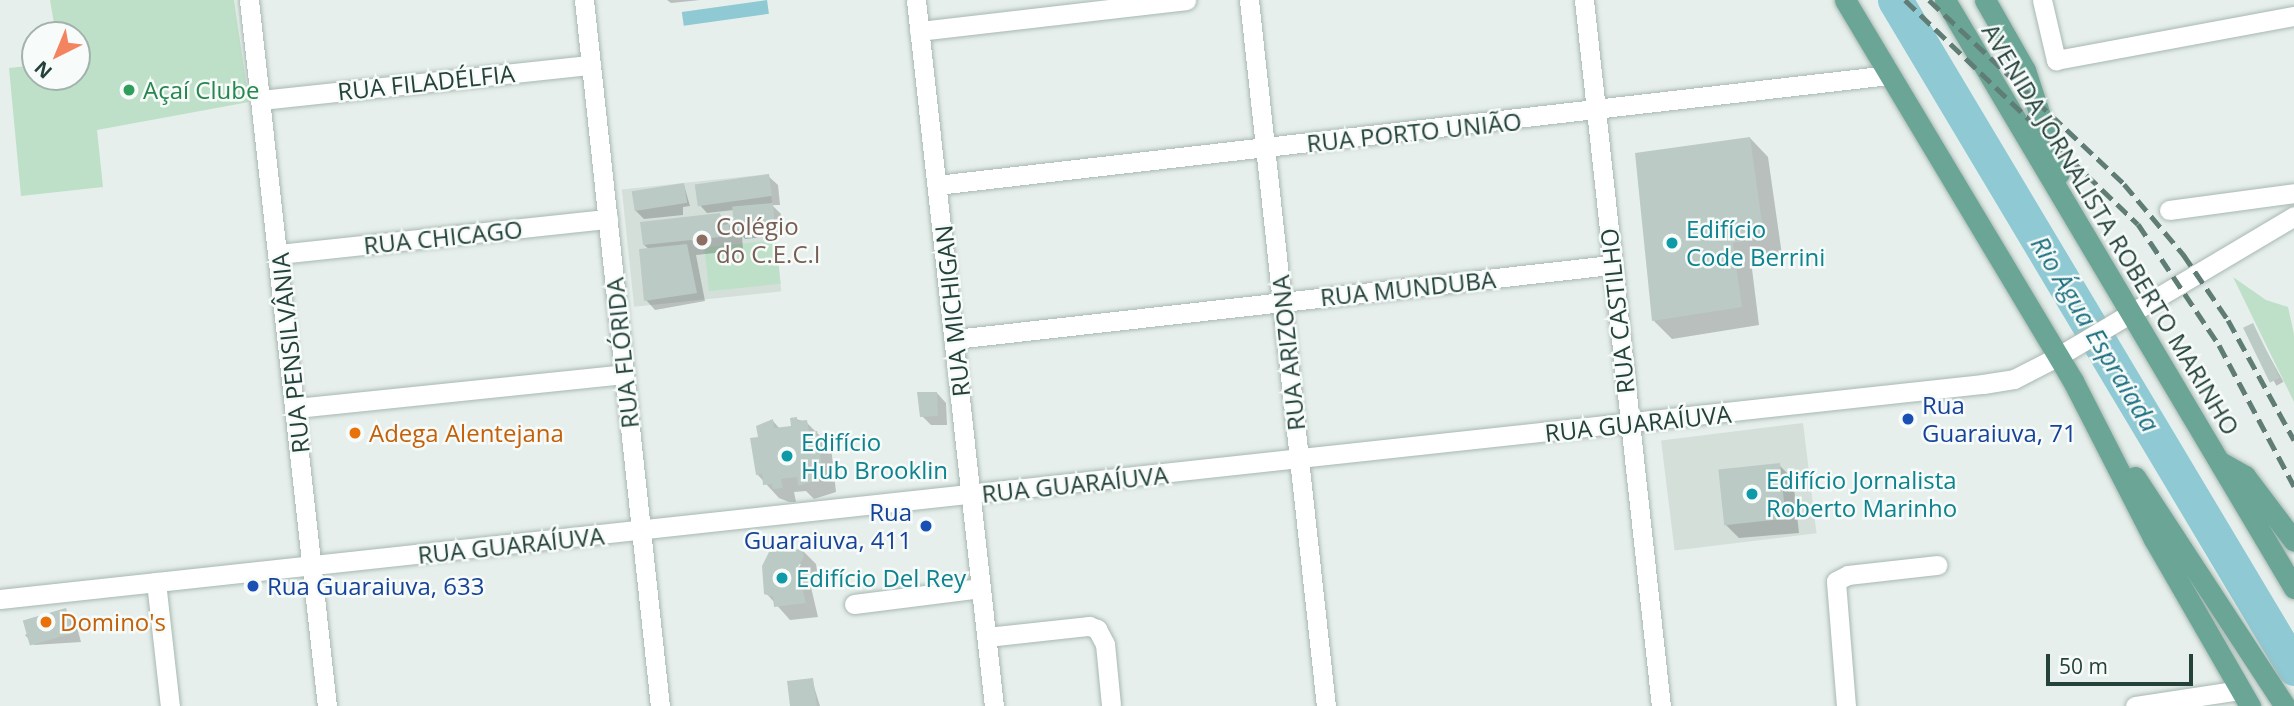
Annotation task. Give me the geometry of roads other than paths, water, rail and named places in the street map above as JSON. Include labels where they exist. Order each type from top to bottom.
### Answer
[{"type":"main road","points":[[1845,0],[2092,414],[2217,597],[2285,706]]},
{"type":"main road","name":"AVENIDA JORNALISTA ROBERTO MARINHO","points":[[1945,0],[2218,460],[2245,476],[2294,540]]},
{"type":"main road","points":[[1985,0],[2025,70],[2070,209]]},
{"type":"main road","points":[[2092,414],[2154,539],[2245,698]]},
{"type":"main road","points":[[2218,460],[2294,587]]},
{"type":"street","name":"RUA PENSILVÂNIA","points":[[249,0],[327,706]]},
{"type":"street","name":"RUA FLÓRIDA","points":[[584,0],[660,706]]},
{"type":"street","name":"RUA MICHIGAN","points":[[916,0],[994,706]]},
{"type":"street","points":[[919,31],[1186,0]]},
{"type":"street","name":"RUA ARIZONA","points":[[1249,0],[1326,706]]},
{"type":"street","name":"RUA CASTILHO","points":[[1584,0],[1661,706]]},
{"type":"street","points":[[2042,0],[2056,60],[2294,16]]},
{"type":"street","name":"RUA FILADÉLFIA","points":[[261,100],[591,65]]},
{"type":"street","name":"RUA PORTO UNIÃO","points":[[937,186],[1889,75]]},
{"type":"street","points":[[2169,210],[2294,192]]},
{"type":"street","name":"RUA GUARAÍUVA","points":[[0,599],[1629,424],[2014,379],[2057,357],[2130,310],[2294,216]]},
{"type":"street","name":"RUA CHICAGO","points":[[279,254],[608,219]]},
{"type":"street","name":"RUA MUNDUBA","points":[[955,339],[1611,265]]},
{"type":"street","points":[[296,408],[624,374]]},
{"type":"street","points":[[1846,706],[1836,581],[1848,575],[1937,565]]},
{"type":"street","points":[[156,582],[170,706]]},
{"type":"street","points":[[854,604],[982,588]]},
{"type":"street","points":[[987,637],[1089,626],[1097,629],[1105,643],[1111,705]]},
{"type":"street","points":[[2135,706],[2245,698]]},
{"type":"water","points":[[767,0],[769,14],[684,26],[682,12]]},
{"type":"waterway","name":"Rio Água Espraiada","points":[[1895,0],[2294,668]]},
{"type":"railway","points":[[1905,0],[2138,224],[2219,345],[2294,486]]},
{"type":"railway","points":[[1929,0],[2124,184],[2183,254],[2228,320],[2294,440]]},
{"type":"place","name":"Açaí Clube","points":[[129,90]]},
{"type":"place","name":"Colégio do C.E.C.I","points":[[702,240]]},
{"type":"place","name":"Edifício Code Berrini","points":[[1672,243]]},
{"type":"place","name":"Rua Guaraiuva, 71","points":[[1908,419]]},
{"type":"place","name":"Adega Alentejana","points":[[355,433]]},
{"type":"place","name":"Edifício Hub Brooklin","points":[[787,456]]},
{"type":"place","name":"Edifício Jornalista Roberto Marinho","points":[[1752,494]]},
{"type":"place","name":"Rua Guaraiuva, 411","points":[[926,526]]},
{"type":"place","name":"Edifício Del Rey","points":[[782,578]]},
{"type":"place","name":"Rua Guaraiuva, 633","points":[[253,586]]},
{"type":"place","name":"Domino's","points":[[46,622]]}]
